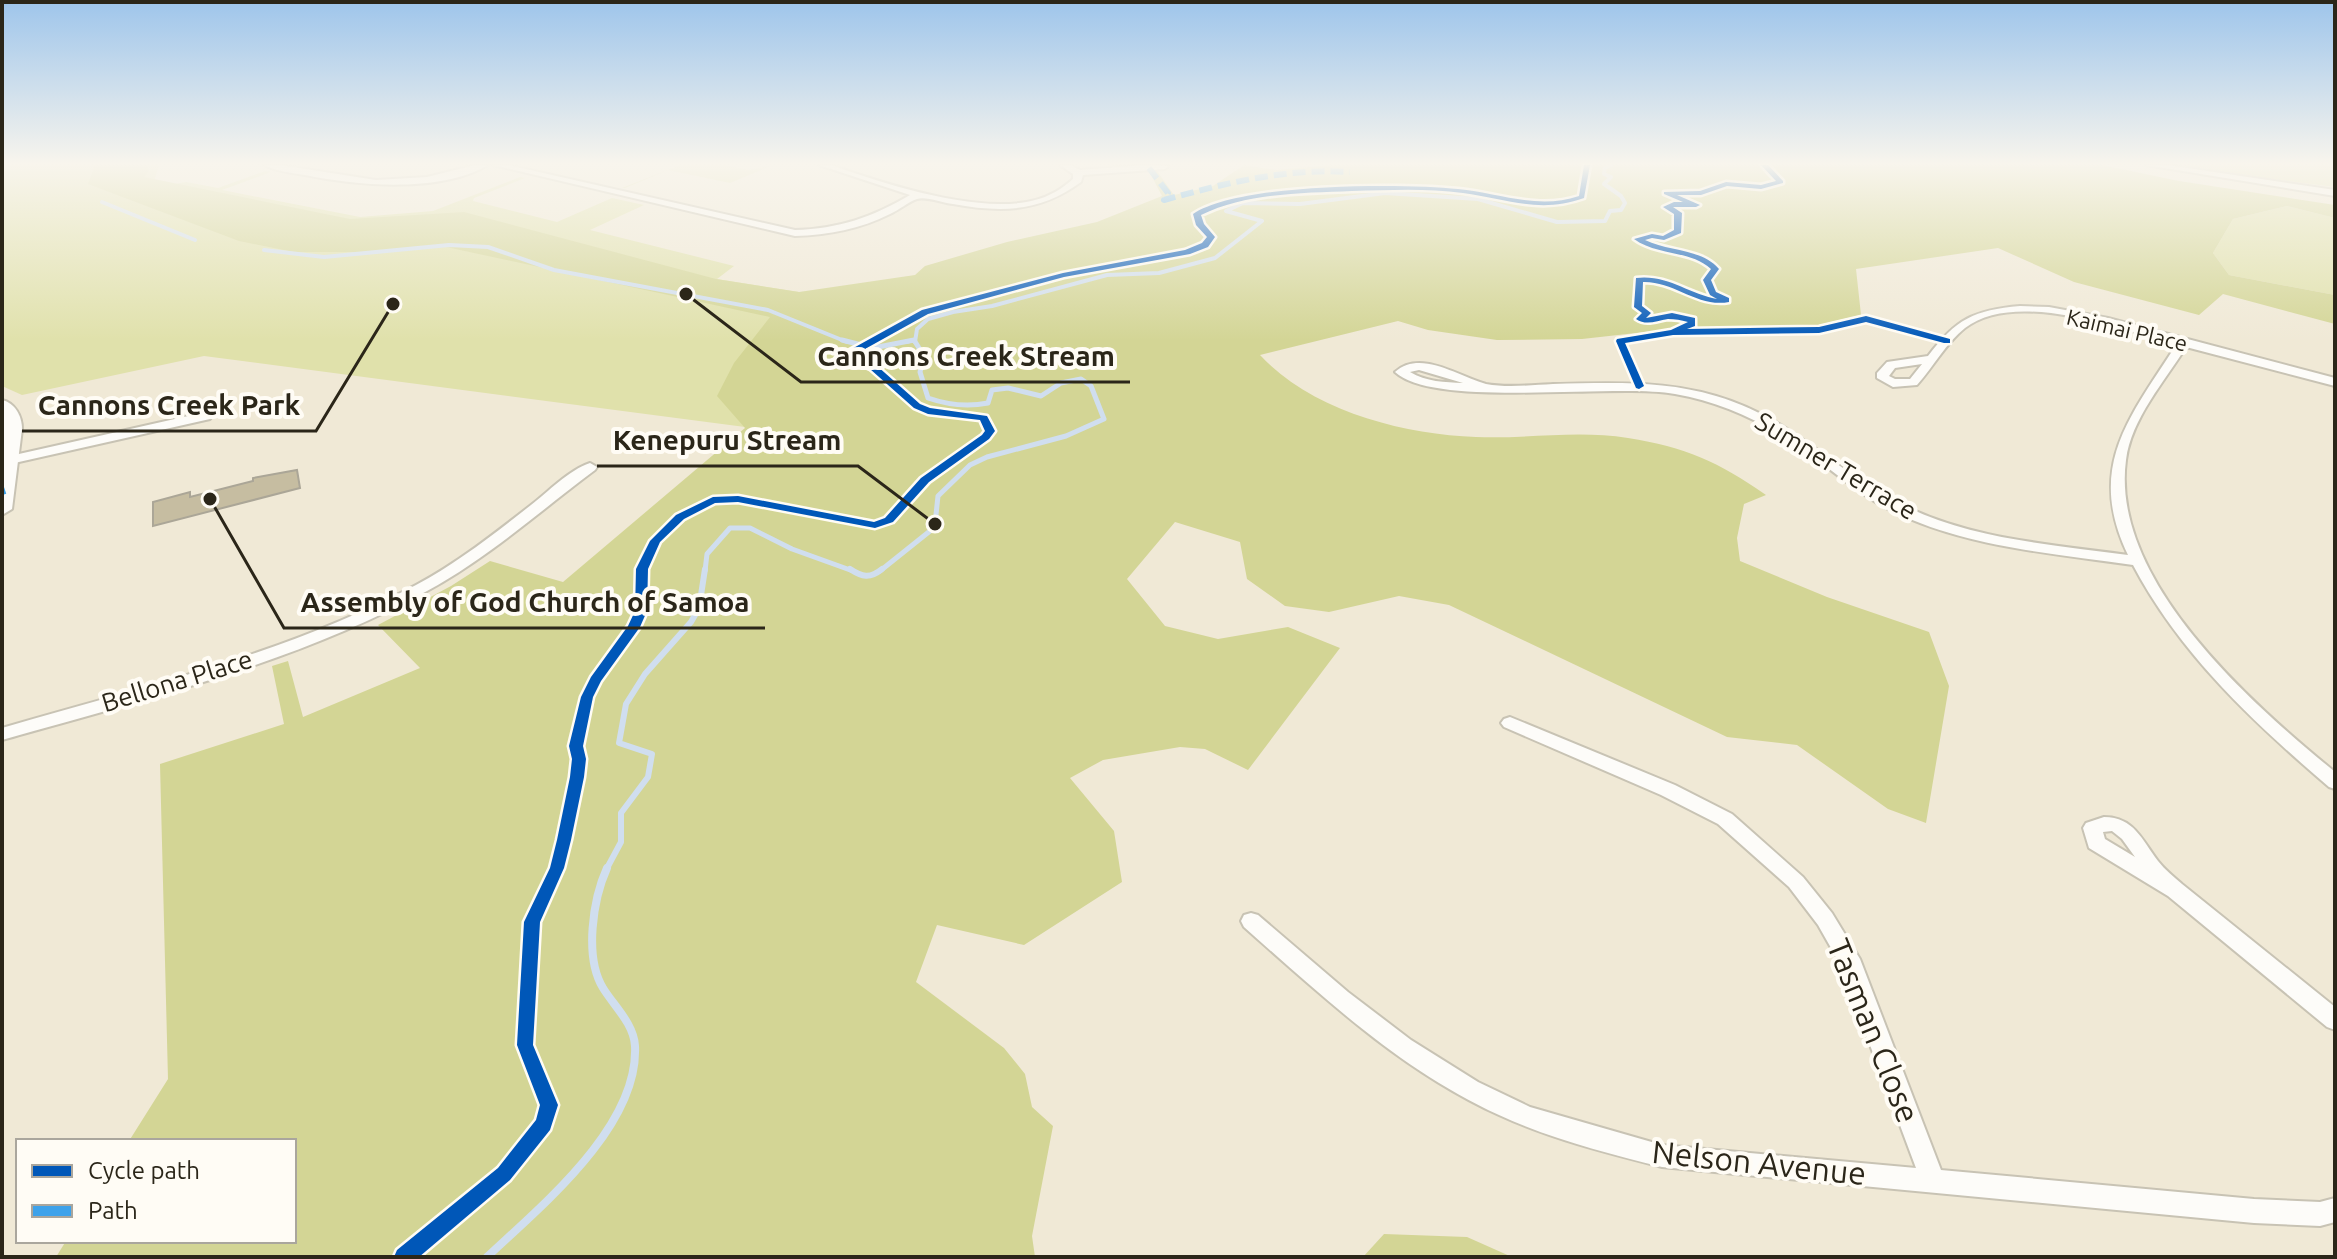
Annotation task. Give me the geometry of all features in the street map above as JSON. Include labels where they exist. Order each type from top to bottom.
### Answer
[{"type":"street","points":[[754,224],[795,233],[825,232],[864,224]]},
{"type":"street","name":"Kaimai Place","points":[[1932,359],[1960,326],[1971,319],[2013,311],[2081,317],[2335,382]]},
{"type":"street","points":[[2183,343],[2128,434],[2119,457],[2118,500],[2122,521],[2137,561],[2171,616],[2231,688],[2335,782]]},
{"type":"street","name":"Sumner Terrace","points":[[1487,388],[1440,371],[1417,367],[1401,372],[1413,381],[1487,388],[1639,386],[1712,399],[1781,428],[1862,488],[1918,517],[1979,536],[2137,561]]},
{"type":"street","points":[[2,405],[13,418],[3,497]]},
{"type":"street","points":[[10,460],[206,416]]},
{"type":"street","name":"Bellona Place","points":[[2,734],[269,653],[379,610],[474,556],[590,467]]},
{"type":"street","name":"Tasman Close","points":[[1510,723],[1668,790],[1725,819],[1796,882],[1825,919],[1849,959],[1933,1182]]},
{"type":"street","points":[[2175,890],[2335,1020]]},
{"type":"street","name":"Nelson Avenue","points":[[1251,921],[1358,1014],[1433,1068],[1505,1107],[1577,1135],[1662,1156],[2254,1211],[2320,1214],[2335,1210]]},
{"type":"green space","points":[[2,224],[603,224],[590,230],[734,266],[717,279],[799,292],[745,427],[204,356],[22,395],[2,386]]},
{"type":"green space","points":[[193,224],[508,224],[716,279],[799,292],[915,275],[925,266],[1007,242],[1089,224],[2230,224],[2213,253],[2229,275],[2335,295],[2335,324],[2223,294],[2199,315],[2074,282],[1998,248],[1856,269],[1861,315],[1810,327],[1672,329],[1582,339],[1497,340],[1428,330],[1398,321],[1260,355],[1305,391],[1332,405],[1389,425],[1476,437],[1590,435],[1628,438],[1701,458],[1733,473],[1766,495],[1744,504],[1737,538],[1740,561],[1827,597],[1929,632],[1949,686],[1926,823],[1888,809],[1797,745],[1727,737],[1449,605],[1399,596],[1329,612],[1285,606],[1247,579],[1240,542],[1175,522],[1127,579],[1165,626],[1218,639],[1288,627],[1340,648],[1248,770],[1205,749],[1180,747],[1103,760],[1070,778],[1114,831],[1122,882],[1024,945],[937,925],[916,982],[1004,1048],[1025,1074],[1032,1107],[1053,1126],[1032,1236],[1035,1257],[56,1257],[65,1243],[296,1243],[296,1139],[130,1139],[168,1079],[160,764],[284,724],[272,666],[288,661],[303,717],[420,668],[378,625],[490,561],[563,582],[745,428],[717,396],[734,363],[770,317],[437,245],[375,252],[294,252],[239,241]]},
{"type":"green space","points":[[2230,224],[2335,224],[2335,295],[2229,275],[2213,253]]},
{"type":"green space","points":[[1384,1234],[1467,1237],[1512,1257],[1363,1257]]},
{"type":"building","points":[[297,470],[300,488],[153,526],[153,502],[190,492],[190,497],[253,481],[253,478]]},
{"type":"waterway","points":[[155,224],[195,240]]},
{"type":"waterway","points":[[915,342],[917,329],[928,319],[953,312],[992,306],[1107,275],[1159,273],[1215,258],[1259,224]]},
{"type":"waterway","points":[[264,250],[324,257],[449,245],[488,247],[554,270],[768,310],[842,340]]},
{"type":"waterway","points":[[842,340],[873,348],[914,340]]},
{"type":"waterway","points":[[842,340],[847,342]]},
{"type":"waterway","points":[[906,342],[914,340]]},
{"type":"waterway","points":[[880,571],[930,531],[935,524],[938,496],[970,465],[987,457],[1066,436],[1104,419],[1091,386],[1081,379],[1061,383],[1041,396],[1008,388],[992,390],[988,403],[980,404],[958,405],[928,398],[920,372],[924,356],[915,342]]},
{"type":"waterway","points":[[705,571],[707,554],[730,528],[750,528],[792,549],[853,571]]},
{"type":"waterway","points":[[607,868],[621,842],[621,813],[648,777],[652,754],[619,743],[626,704],[645,674],[691,622],[699,608],[705,569]]},
{"type":"waterway","points":[[850,569],[866,576],[882,569]]},
{"type":"waterway","points":[[487,1257],[582,1163],[621,1106],[632,1076],[634,1038],[597,975],[592,945],[598,895],[607,868]]},
{"type":"cycle path","points":[[404,1257],[504,1174],[544,1124],[549,1105],[525,1045],[532,922],[557,868],[564,840],[577,777],[579,759],[576,746],[587,697],[595,680],[634,627],[641,611],[642,569],[655,541],[680,517],[713,500],[738,499],[875,525],[889,520],[925,480],[990,431],[984,418],[928,411],[917,406],[873,367],[853,358],[851,353],[925,312],[1063,275],[1187,252],[1205,245],[1211,237],[1200,224]]},
{"type":"cycle path","points":[[1678,224],[1678,231],[1664,238],[1652,236],[1638,239],[1709,263],[1715,269],[1707,280],[1713,293],[1726,300],[1707,299],[1652,279],[1639,280],[1638,307],[1647,313],[1640,319],[1644,321],[1672,316],[1692,320],[1692,324],[1673,332],[1819,330],[1866,319],[1947,341]]},
{"type":"cycle path","points":[[1639,386],[1620,341],[1673,332]]},
{"type":"place","name":"Cannons Creek Stream","points":[[686,294]]},
{"type":"place","name":"Cannons Creek Park","points":[[393,304]]},
{"type":"place","name":"Assembly of God Church of Samoa","points":[[210,499]]},
{"type":"place","name":"Kenepuru Stream","points":[[935,524]]}]
